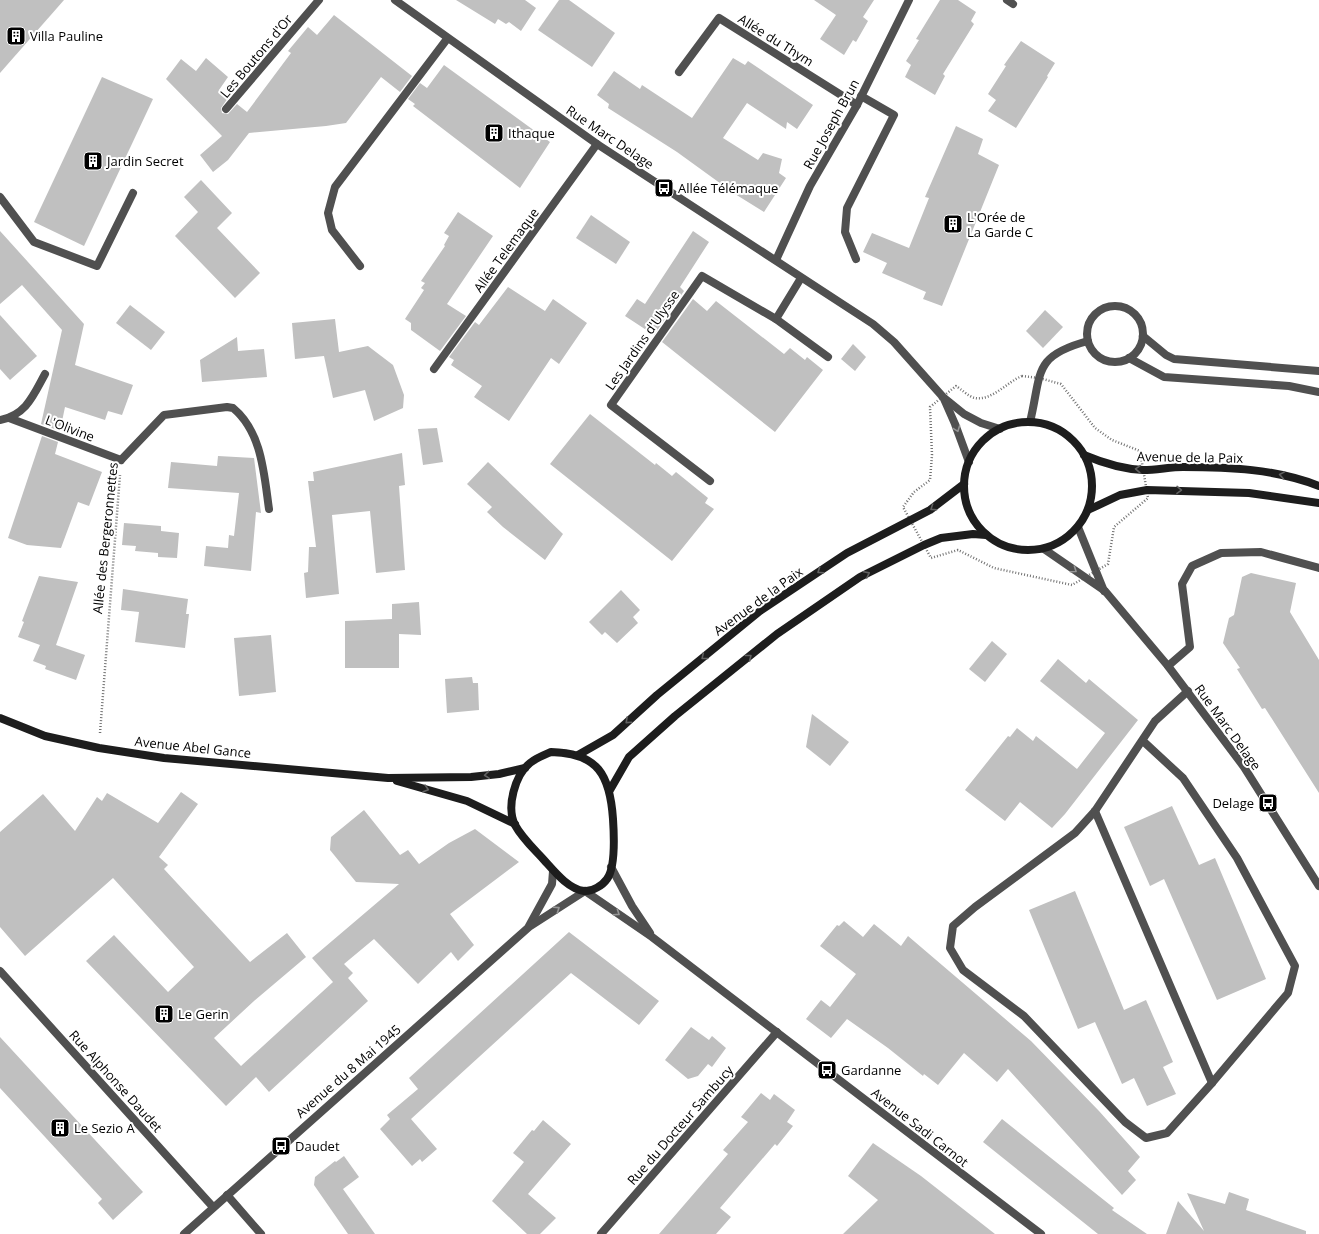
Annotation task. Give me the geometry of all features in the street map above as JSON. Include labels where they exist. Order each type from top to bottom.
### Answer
[{"type":"main road","points":[[1030,422],[1047,425],[1062,432],[1075,443],[1084,455],[1090,468],[1092,496],[1088,510],[1078,527],[1057,544],[1044,549],[1024,550],[1003,546],[986,535],[974,520],[966,503],[964,484],[968,462],[986,437],[1000,429],[1014,424],[1030,422]]},
{"type":"main road","name":"Avenue de la Paix","points":[[1084,455],[1123,468],[1144,470],[1181,467],[1254,470],[1300,478],[1319,486]]},
{"type":"main road","name":"Avenue de la Paix","points":[[578,755],[613,735],[657,695],[760,611],[846,552],[930,510],[964,484]]},
{"type":"main road","points":[[1088,510],[1120,494],[1147,490],[1249,493],[1319,503]]},
{"type":"main road","points":[[610,790],[629,757],[675,716],[777,634],[860,577],[941,538],[959,535],[986,535]]},
{"type":"main road","name":"Avenue Abel Gance","points":[[0,718],[46,736],[99,748],[164,758],[388,778],[471,777],[499,774],[525,768]]},
{"type":"main road","points":[[551,752],[565,752],[578,755],[596,766],[607,782],[610,790],[613,819],[613,856],[608,878],[602,885],[585,891],[575,888],[553,871],[515,824],[513,800],[518,778],[525,768],[540,757],[551,752]]},
{"type":"main road","name":"Avenue Abel Gance","points":[[388,778],[467,801],[515,824]]},
{"type":"street","name":"Les Boutons d'Or","points":[[226,109],[319,0]]},
{"type":"street","name":"Rue Marc Delage","points":[[395,0],[447,39],[597,144],[872,324],[894,342],[943,396],[964,414],[981,423],[1000,429]]},
{"type":"street","name":"Rue Joseph Brun","points":[[776,260],[810,186],[857,105],[909,0]]},
{"type":"street","name":"Allée du Thym","points":[[679,72],[719,18],[857,105]]},
{"type":"street","points":[[360,266],[332,230],[328,213],[335,187],[447,39]]},
{"type":"street","points":[[856,259],[845,232],[847,208],[894,115],[861,96]]},
{"type":"street","name":"Allée Telemaque","points":[[434,369],[597,144]]},
{"type":"street","points":[[0,197],[34,242],[97,266],[133,194]]},
{"type":"street","name":"Les Jardins d'Ulysse","points":[[710,481],[611,405],[702,276],[776,319],[828,357]]},
{"type":"street","points":[[776,319],[802,278]]},
{"type":"street","points":[[1110,306],[1123,307],[1135,314],[1143,330],[1143,336],[1139,348],[1129,358],[1116,362],[1106,360],[1098,356],[1088,341],[1090,323],[1101,310],[1110,306]]},
{"type":"street","points":[[1143,336],[1166,355],[1178,360],[1319,372]]},
{"type":"street","points":[[1030,422],[1043,366],[1053,354],[1069,346],[1088,341]]},
{"type":"street","points":[[1129,358],[1150,371],[1164,377],[1289,386],[1319,392]]},
{"type":"street","points":[[0,420],[9,418],[22,411],[45,374]]},
{"type":"street","name":"Rue Marc Delage","points":[[943,396],[955,424],[968,462]]},
{"type":"street","name":"Allée des Bergeronnettes","points":[[122,460],[164,415],[227,407],[233,408],[245,421],[259,450],[263,462],[269,509]]},
{"type":"street","name":"L'Olivine","points":[[9,418],[122,460]]},
{"type":"street","name":"Rue Marc Delage","points":[[1078,527],[1104,591]]},
{"type":"street","name":"Rue Marc Delage","points":[[1044,549],[1104,591],[1168,666],[1244,767],[1319,886]]},
{"type":"street","points":[[1168,666],[1190,647],[1182,584],[1192,566],[1221,553],[1261,552],[1319,568]]},
{"type":"street","points":[[1143,741],[1183,778],[1237,858],[1295,966],[1288,993],[1212,1083],[1167,1133],[1146,1138],[1125,1122],[1024,1016],[964,970],[950,948],[952,926],[974,906],[1075,833],[1095,811],[1155,721],[1188,692]]},
{"type":"street","points":[[1095,811],[1212,1083]]},
{"type":"street","name":"Avenue Sadi Carnot","points":[[611,867],[632,906],[652,937]]},
{"type":"street","name":"Avenue du 8 Mai 1945","points":[[529,927],[552,884],[553,871]]},
{"type":"street","name":"Avenue Sadi Carnot","points":[[585,891],[652,937],[1041,1234]]},
{"type":"street","name":"Avenue du 8 Mai 1945","points":[[184,1234],[529,927],[585,891]]},
{"type":"street","name":"Rue Alphonse Daudet","points":[[0,971],[213,1207]]},
{"type":"street","name":"Rue du Docteur Sambucy","points":[[601,1234],[777,1032]]},
{"type":"street","points":[[227,1195],[261,1234]]},
{"type":"path","points":[[956,386],[974,398],[989,397],[1013,380],[1022,376],[1039,378],[1060,384],[1096,428],[1112,440],[1140,451],[1142,462]]},
{"type":"path","points":[[903,507],[914,492],[930,480],[932,455],[930,407]]},
{"type":"path","name":"Allée des Bergeronnettes","points":[[99,748],[122,460]]},
{"type":"path","points":[[1108,564],[1114,527],[1148,498]]},
{"type":"path","points":[[931,558],[958,550],[994,568],[1072,585]]},
{"type":"building","name":"Villa Pauline","points":[[0,0],[64,0],[0,73]]},
{"type":"building","points":[[456,0],[525,0],[536,8],[521,31],[509,22],[506,24],[498,19],[495,24]]},
{"type":"building","points":[[559,0],[569,0],[615,33],[592,67],[538,30]]},
{"type":"building","points":[[814,0],[874,0],[863,17],[868,21],[856,42],[853,40],[844,55],[820,39],[836,15]]},
{"type":"building","points":[[940,0],[958,0],[976,12],[971,21],[974,24],[943,74],[945,76],[935,95],[905,77],[911,65],[906,61],[919,40],[916,39]]},
{"type":"building","points":[[334,15],[412,76],[400,92],[381,77],[346,123],[249,133],[228,160],[213,172],[200,155],[222,136],[166,79],[181,59],[196,71],[206,58],[228,77],[219,90],[228,98],[221,108],[222,113],[228,114],[237,104],[247,112],[291,53],[288,51],[308,27],[317,35]]},
{"type":"building","points":[[1021,41],[1055,63],[1047,76],[1048,77],[1016,128],[988,111],[996,100],[988,94],[1006,66],[1004,65]]},
{"type":"building","points":[[733,58],[745,65],[748,61],[813,105],[797,129],[787,122],[786,129],[747,103],[723,138],[758,160],[763,153],[782,159],[779,173],[786,178],[764,212],[735,194],[677,152],[608,108],[609,104],[597,95],[614,71],[640,89],[642,85],[692,118]]},
{"type":"building","name":"Ithaque","points":[[444,65],[550,142],[520,188],[413,106],[415,104],[408,99],[420,83],[427,88]]},
{"type":"building","name":"Jardin Secret","points":[[102,77],[153,99],[84,246],[34,222]]},
{"type":"building","name":"L'Orée de La Garde C","points":[[956,126],[983,139],[978,154],[999,165],[942,306],[923,299],[926,292],[882,273],[887,263],[863,252],[872,233],[909,248],[929,198],[925,197]]},
{"type":"building","points":[[201,180],[232,213],[217,228],[260,273],[235,298],[175,236],[198,212],[184,197]]},
{"type":"building","points":[[458,212],[493,236],[447,304],[466,316],[440,351],[411,330],[411,323],[405,319],[424,290],[421,288],[425,283],[421,281],[445,246],[444,245],[449,236],[444,233]]},
{"type":"building","points":[[591,215],[630,242],[616,264],[576,238]]},
{"type":"building","points":[[0,231],[84,324],[75,365],[133,385],[122,415],[108,411],[105,420],[65,407],[60,431],[41,424],[62,330],[22,285],[0,304]]},
{"type":"building","points":[[693,231],[709,242],[680,287],[684,291],[654,335],[625,316],[637,299],[645,304]]},
{"type":"building","points":[[508,287],[545,311],[553,299],[587,323],[559,364],[551,358],[509,421],[474,397],[482,386],[451,365],[454,360],[449,357],[475,322],[479,325]]},
{"type":"building","points":[[693,299],[707,311],[716,301],[784,354],[790,348],[805,360],[807,357],[823,370],[775,432],[662,342]]},
{"type":"building","points":[[130,305],[165,332],[151,350],[116,323]]},
{"type":"building","points":[[1045,310],[1063,327],[1043,348],[1026,331]]},
{"type":"building","points":[[0,315],[37,356],[10,380],[0,369]]},
{"type":"building","points":[[335,319],[339,352],[368,346],[393,365],[404,395],[403,408],[374,421],[365,390],[333,398],[324,356],[295,359],[292,323]]},
{"type":"building","points":[[237,337],[238,351],[264,349],[267,377],[202,382],[200,360]]},
{"type":"building","points":[[853,344],[866,357],[855,371],[841,359]]},
{"type":"building","points":[[590,414],[655,465],[656,463],[672,476],[676,472],[708,498],[705,503],[714,509],[672,561],[550,464]]},
{"type":"building","points":[[437,428],[443,462],[423,465],[418,429]]},
{"type":"building","points":[[42,436],[58,442],[55,454],[102,472],[89,506],[78,502],[61,548],[27,545],[8,538]]},
{"type":"building","points":[[402,453],[405,485],[399,486],[405,570],[376,573],[370,511],[332,515],[339,594],[306,598],[304,573],[308,572],[309,547],[316,547],[308,481],[314,481],[313,472]]},
{"type":"building","points":[[218,456],[254,458],[261,513],[256,512],[251,571],[204,566],[206,546],[228,548],[229,535],[234,536],[239,493],[168,488],[171,462],[217,466]]},
{"type":"building","points":[[488,462],[563,534],[545,560],[503,527],[487,512],[492,507],[467,484]]},
{"type":"building","points":[[124,523],[161,526],[161,531],[179,533],[177,558],[158,557],[158,553],[135,551],[136,546],[122,545]]},
{"type":"building","points":[[1251,573],[1296,583],[1290,612],[1319,660],[1319,793],[1265,708],[1262,709],[1237,669],[1240,668],[1223,643],[1229,618],[1234,615],[1242,577]]},
{"type":"building","points":[[39,576],[78,582],[56,645],[85,655],[76,680],[45,669],[46,666],[33,661],[40,645],[18,637],[24,622],[22,621]]},
{"type":"building","points":[[123,589],[188,599],[186,614],[189,614],[185,648],[135,642],[139,612],[121,610]]},
{"type":"building","points":[[621,590],[640,610],[633,617],[638,623],[617,643],[605,632],[602,635],[589,622]]},
{"type":"building","points":[[419,602],[421,635],[399,634],[399,668],[345,668],[345,621],[392,619],[392,604]]},
{"type":"building","points":[[271,635],[276,692],[239,696],[234,638]]},
{"type":"building","points":[[992,641],[1007,654],[985,682],[969,669]]},
{"type":"building","points":[[1058,659],[1086,683],[1089,679],[1138,720],[1065,814],[1052,828],[1020,802],[1005,821],[965,790],[1008,736],[1010,737],[1017,728],[1033,741],[1036,736],[1077,769],[1105,733],[1040,681]]},
{"type":"building","points":[[472,677],[473,683],[478,683],[479,710],[447,713],[445,679]]},
{"type":"building","points":[[812,714],[849,742],[830,766],[806,747]]},
{"type":"building","points":[[181,792],[198,804],[159,857],[168,865],[164,869],[250,962],[287,933],[306,957],[254,1001],[214,1038],[241,1066],[333,982],[312,958],[399,884],[356,882],[330,850],[331,837],[364,810],[400,855],[408,850],[419,864],[449,843],[475,829],[519,862],[450,914],[474,945],[458,961],[451,952],[418,984],[374,939],[344,964],[353,973],[348,978],[368,1001],[269,1092],[256,1077],[226,1106],[86,961],[114,935],[168,992],[194,967],[113,878],[25,956],[0,927],[0,832],[43,794],[75,831],[97,797],[102,801],[107,793],[158,823]]},
{"type":"building","points":[[1172,806],[1199,865],[1215,858],[1266,979],[1217,1000],[1164,879],[1150,886],[1124,827]]},
{"type":"building","points":[[1075,891],[1124,1010],[1146,1000],[1173,1062],[1163,1067],[1176,1094],[1147,1106],[1134,1078],[1122,1084],[1095,1022],[1078,1029],[1029,910]]},
{"type":"building","points":[[844,921],[863,937],[874,924],[901,946],[908,936],[1031,1041],[1099,1111],[1140,1157],[1128,1171],[1136,1180],[1122,1195],[1008,1069],[997,1082],[964,1053],[938,1085],[924,1074],[923,1076],[888,1048],[847,1019],[831,1038],[806,1019],[821,1000],[830,1007],[856,974],[820,946],[837,925],[839,926]]},
{"type":"building","points":[[569,932],[659,1001],[639,1025],[571,973],[411,1119],[437,1149],[422,1162],[420,1159],[412,1166],[380,1129],[390,1119],[387,1115],[418,1089],[409,1078]]},
{"type":"building","points":[[691,1027],[709,1040],[712,1036],[726,1048],[712,1067],[708,1064],[698,1076],[688,1079],[665,1060]]},
{"type":"building","name":"Le Sezio A","points":[[0,1037],[143,1192],[113,1220],[98,1203],[102,1199],[0,1088]]},
{"type":"building","points":[[761,1093],[770,1100],[774,1094],[795,1110],[787,1122],[793,1126],[777,1146],[775,1144],[720,1208],[731,1217],[716,1234],[659,1234],[728,1154],[723,1150],[748,1122],[741,1117]]},
{"type":"building","points":[[1002,1119],[1114,1208],[1112,1210],[1147,1234],[1098,1234],[983,1142]]},
{"type":"building","points":[[543,1120],[571,1144],[528,1194],[556,1218],[540,1234],[527,1234],[492,1201],[524,1162],[513,1153],[532,1130],[534,1131]]},
{"type":"building","points":[[873,1143],[921,1176],[995,1234],[843,1234],[878,1200],[848,1176]]},
{"type":"building","points":[[344,1156],[359,1177],[343,1189],[375,1234],[348,1234],[314,1185],[315,1177],[335,1161],[336,1162]]},
{"type":"building","points":[[1229,1192],[1249,1199],[1246,1210],[1306,1231],[1306,1234],[1166,1234],[1178,1201],[1204,1231],[1187,1193],[1225,1204]]},
{"type":"place","name":"Villa Pauline","points":[[16,36]]},
{"type":"place","name":"Ithaque","points":[[494,133]]},
{"type":"place","name":"Jardin Secret","points":[[93,161]]},
{"type":"place","name":"Allée Télémaque","points":[[664,188]]},
{"type":"place","name":"L'Orée de La Garde C","points":[[953,224]]},
{"type":"place","name":"Delage","points":[[1268,803]]},
{"type":"place","name":"Le Gerin","points":[[164,1014]]},
{"type":"place","name":"Gardanne","points":[[827,1070]]},
{"type":"place","name":"Le Sezio A","points":[[60,1128]]},
{"type":"place","name":"Daudet","points":[[281,1146]]}]
